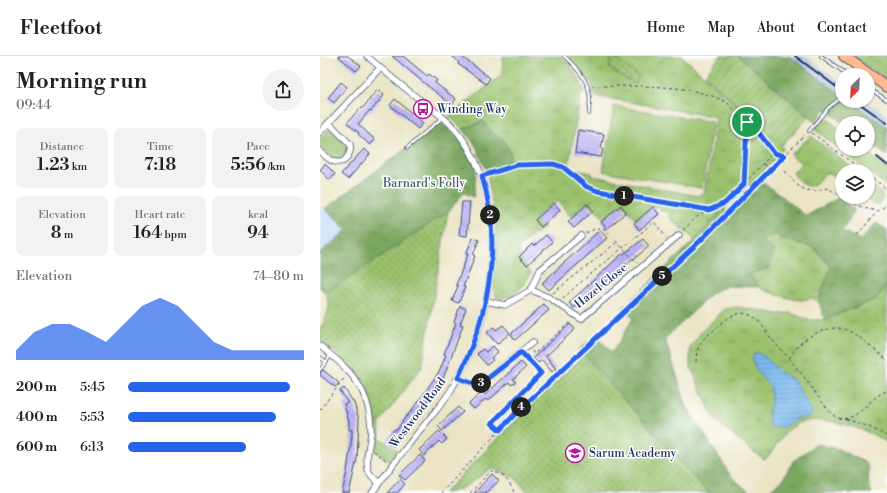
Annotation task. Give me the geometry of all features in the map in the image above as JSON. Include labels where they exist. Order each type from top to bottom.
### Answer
[{"type":"highway","points":[[844,56],[887,87]]},
{"type":"street","name":"Westwood Road","points":[[367,56],[443,118],[459,134],[466,144],[482,176],[488,200],[491,224],[491,266],[486,301],[472,346],[458,378],[444,400],[372,493]]},
{"type":"street","points":[[320,132],[380,68]]},
{"type":"street","points":[[320,151],[334,163],[344,161],[350,153],[350,144],[329,123]]},
{"type":"street","name":"Hazel Close","points":[[531,290],[548,297],[581,319],[679,235]]},
{"type":"street","points":[[486,301],[505,305],[531,290],[540,270],[581,236]]},
{"type":"street","points":[[458,378],[472,383],[482,383],[533,342]]},
{"type":"street","points":[[320,346],[342,363],[359,385],[369,410],[371,431],[367,466],[368,471],[379,483]]},
{"type":"lane","points":[[821,56],[838,68]]},
{"type":"lane","points":[[566,57],[578,70],[588,86],[590,99],[589,114]]},
{"type":"lane","points":[[875,92],[887,100]]},
{"type":"lane","points":[[809,131],[828,108],[835,102]]},
{"type":"lane","points":[[407,148],[443,118]]},
{"type":"lane","points":[[492,423],[541,373],[521,352]]},
{"type":"lane","points":[[320,370],[332,355]]},
{"type":"lane","points":[[320,357],[326,362]]},
{"type":"path","points":[[588,86],[676,88],[698,92],[722,100],[756,129],[774,153],[784,156]]},
{"type":"path","points":[[744,184],[747,122]]},
{"type":"path","points":[[441,493],[516,413],[700,241],[809,131],[854,164]]},
{"type":"path","points":[[679,235],[691,222],[709,210],[725,203],[774,153]]},
{"type":"path","points":[[763,163],[770,170]]},
{"type":"path","points":[[482,176],[517,165],[553,164],[563,167],[587,187],[598,191],[709,210]]},
{"type":"path","points":[[785,171],[802,189],[816,192],[827,188],[835,192]]},
{"type":"path","points":[[875,180],[887,189]]},
{"type":"path","points":[[855,204],[861,208],[878,211]]},
{"type":"path","points":[[857,235],[878,211],[887,205]]},
{"type":"path","points":[[558,304],[575,286],[654,222],[671,242]]},
{"type":"path","points":[[581,236],[597,228],[605,229],[616,243],[623,247],[641,268]]},
{"type":"path","points":[[548,297],[616,243]]},
{"type":"path","points":[[696,362],[698,350],[702,341],[723,321],[730,316],[743,314],[753,316],[789,358],[832,414],[837,418],[845,419],[873,429],[887,436]]},
{"type":"path","points":[[527,346],[534,354],[577,316]]},
{"type":"path","points":[[789,358],[800,344],[808,338],[819,332],[832,328],[844,329],[852,333],[887,360]]},
{"type":"path","points":[[320,410],[350,372]]},
{"type":"path","points":[[845,419],[854,416],[878,394],[887,391]]},
{"type":"path","points":[[369,447],[393,465]]},
{"type":"path","points":[[470,493],[492,471],[503,476],[512,486],[514,493]]},
{"type":"shaded area","points":[[789,56],[806,56],[835,78],[835,90]]},
{"type":"shaded area","points":[[875,107],[887,115],[887,127],[875,119],[875,116],[871,116],[860,108],[875,108]]},
{"type":"shaded area","points":[[320,205],[347,230],[320,253]]},
{"type":"green space","points":[[503,56],[561,56],[572,68],[578,78],[584,93],[581,93],[568,169],[592,173],[593,176],[698,196],[705,192],[714,140],[716,117],[595,96],[592,84],[568,56],[682,56],[782,145],[783,149],[779,155],[725,210],[723,208],[695,240],[671,219],[666,210],[663,212],[657,205],[636,220],[624,205],[604,219],[590,203],[571,217],[558,201],[536,217],[544,227],[518,248],[522,261],[531,273],[528,278],[518,291],[508,297],[497,297],[493,285],[493,271],[497,236],[487,172],[508,165],[504,140],[492,133],[483,121],[463,129],[449,116],[502,75]]},
{"type":"green space","points":[[720,56],[738,56],[809,117],[782,145],[705,75]]},
{"type":"green space","points":[[738,56],[789,56],[835,90],[835,108],[860,108],[871,116],[835,117],[825,109],[815,122]]},
{"type":"green space","points":[[853,56],[887,56],[887,80],[875,72],[875,68],[870,68]]},
{"type":"green space","points":[[613,57],[639,76],[635,84],[610,69],[609,65],[612,63],[611,60]]},
{"type":"green space","points":[[614,106],[713,122],[702,188],[603,171]]},
{"type":"green space","points":[[825,117],[835,125],[835,145],[814,129]]},
{"type":"green space","points":[[875,119],[887,127],[887,156],[875,147]]},
{"type":"green space","points":[[483,121],[492,133],[504,140],[511,154],[508,165],[487,172],[476,146],[463,129]]},
{"type":"green space","name":"Barnard's Folly","points":[[441,122],[462,142],[470,155],[476,175],[474,197],[464,193],[448,212],[326,293],[320,288],[320,253],[347,230],[325,209]]},
{"type":"green space","points":[[329,130],[340,137],[348,148],[347,154],[341,159],[332,159],[320,147],[320,138]]},
{"type":"green space","points":[[811,136],[847,164],[835,164],[835,176],[830,173],[825,173],[816,183],[809,186],[802,183],[793,173],[802,163],[791,154]]},
{"type":"green space","points":[[849,156],[872,156],[887,168],[887,186],[875,177],[875,164],[859,164]]},
{"type":"green space","points":[[762,182],[806,216],[835,200],[835,204],[846,204],[855,210],[842,231],[861,240],[876,223],[887,230],[887,285],[876,299],[824,320],[820,304],[820,296],[831,267],[813,247],[782,239],[776,234],[762,240],[774,251],[769,268],[749,274],[759,287],[728,286],[714,291],[665,339],[687,407],[731,476],[748,491],[754,493],[708,493],[579,350],[595,335],[612,352],[633,318],[623,308],[695,240],[723,208],[729,215]]},
{"type":"green space","points":[[875,187],[881,193],[883,199],[879,205],[874,204]]},
{"type":"green space","points":[[448,212],[422,367],[380,422],[375,421],[371,400],[357,374],[320,340],[320,328],[325,321],[329,306],[326,293]]},
{"type":"green space","points":[[776,234],[782,239],[813,247],[831,267],[820,296],[820,304],[812,298],[797,300],[762,289],[755,283],[749,274],[769,268],[761,240]]},
{"type":"green space","points":[[887,285],[887,443],[869,433],[844,424],[819,420],[808,421],[799,423],[790,429],[768,457],[764,459],[714,419],[690,365],[690,348],[701,332],[725,309],[738,307],[778,314],[790,313],[809,320],[824,320],[876,299]]},
{"type":"green space","name":"Sarum Academy","points":[[584,355],[708,493],[528,493],[515,478],[491,468],[463,487],[444,493],[536,399]]},
{"type":"green space","points":[[375,421],[380,422],[379,437],[398,451],[390,462],[373,449]]},
{"type":"green space","points":[[817,444],[838,449],[866,463],[869,469],[868,481],[872,493],[765,493],[782,481],[793,461]]},
{"type":"water","points":[[756,352],[765,357],[780,372],[793,379],[813,413],[808,417],[799,418],[783,427],[772,427],[768,421],[771,404],[770,387],[754,364],[753,357]]},
{"type":"building","points":[[338,56],[348,56],[361,66],[356,71]]},
{"type":"building","points":[[392,56],[403,56],[427,76],[429,74],[437,80],[435,83],[456,99],[452,105],[423,82]]},
{"type":"building","points":[[452,56],[461,56],[490,78],[486,84],[458,64],[459,62]]},
{"type":"building","points":[[341,82],[347,87],[334,103],[328,98]]},
{"type":"building","points":[[377,90],[384,95],[358,124],[375,140],[370,145],[347,123],[360,108],[362,109]]},
{"type":"building","points":[[395,99],[423,123],[418,129],[390,105]]},
{"type":"building","points":[[578,130],[604,134],[601,157],[575,153]]},
{"type":"building","points":[[364,149],[370,154],[348,179],[341,174]]},
{"type":"building","points":[[325,164],[335,174],[330,180],[320,170]]},
{"type":"building","points":[[462,202],[470,202],[467,236],[459,235]]},
{"type":"building","points":[[554,203],[560,210],[541,227],[535,220]]},
{"type":"building","points":[[587,204],[593,211],[574,228],[568,222]]},
{"type":"building","points":[[621,205],[626,212],[607,229],[601,222]]},
{"type":"building","points":[[653,207],[659,214],[639,230],[634,223]]},
{"type":"building","points":[[600,230],[607,238],[549,290],[542,283]]},
{"type":"building","points":[[546,235],[552,242],[527,265],[519,257],[532,244],[534,246]]},
{"type":"building","points":[[473,238],[479,240],[459,303],[452,301],[458,286],[456,285],[468,254],[466,254]]},
{"type":"building","points":[[643,239],[649,246],[634,259],[633,258],[579,307],[578,305],[574,308],[569,303],[623,253],[624,254]]},
{"type":"building","points":[[544,304],[549,310],[515,340],[511,334]]},
{"type":"building","points":[[460,306],[466,309],[460,324],[463,325],[444,376],[394,446],[387,441],[395,429],[397,430],[406,416],[419,401],[440,370],[446,355],[444,354],[456,323],[454,322]]},
{"type":"building","points":[[570,324],[575,329],[546,356],[556,369],[552,372],[542,360],[538,363],[533,358]]},
{"type":"building","points":[[503,325],[510,333],[497,344],[487,332],[494,327],[496,330]]},
{"type":"building","points":[[493,346],[498,352],[491,358],[493,360],[487,365],[477,354],[483,349],[486,352]]},
{"type":"building","points":[[521,362],[526,367],[513,379],[516,382],[511,385],[509,382],[488,401],[486,399],[474,409],[469,404],[482,392],[485,395]]},
{"type":"building","points":[[323,370],[339,383],[335,387],[320,375]]},
{"type":"building","points":[[344,388],[354,403],[359,420],[357,459],[349,493],[342,493],[352,436],[352,430],[349,430],[349,422],[344,404],[348,403],[340,391]]},
{"type":"building","points":[[458,407],[463,412],[442,431],[438,426]]},
{"type":"building","points":[[439,431],[447,439],[442,444],[439,441],[424,456],[419,450]]},
{"type":"building","points":[[420,455],[425,461],[405,480],[399,475]]},
{"type":"building","points":[[492,474],[499,481],[485,493],[474,493]]},
{"type":"building","points":[[400,479],[405,484],[397,493],[387,493]]},
{"type":"railway","points":[[795,56],[835,86]]},
{"type":"railway","points":[[866,108],[887,123]]},
{"type":"railway","points":[[877,157],[887,165]]},
{"type":"place","name":"Winding Way","points":[[423,109]]},
{"type":"place","name":"Sarum Academy","points":[[575,453]]},
{"type":"route","points":[[747,122],[756,129],[774,153],[784,156],[700,241],[516,413],[500,430],[492,423],[541,373],[521,352],[482,383],[472,383],[458,378],[479,327],[490,279],[490,210],[482,176],[517,165],[553,164],[563,167],[587,187],[598,191],[709,210],[725,203],[744,184],[747,122]]}]
